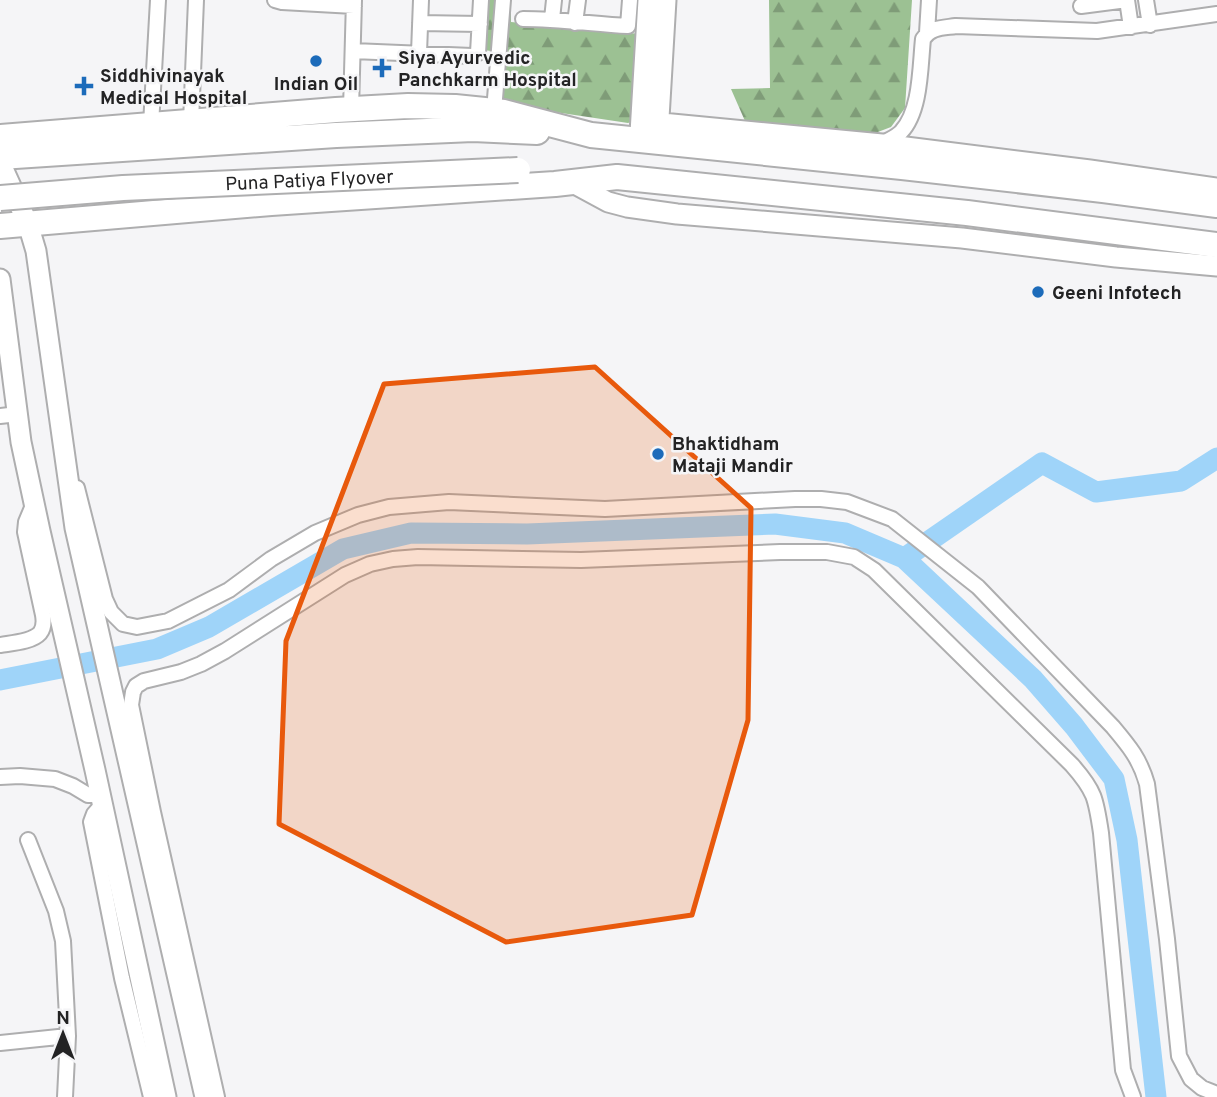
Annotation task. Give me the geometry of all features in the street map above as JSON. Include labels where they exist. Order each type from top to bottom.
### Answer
[{"type":"highway","points":[[0,137],[408,106],[504,112],[591,135]]},
{"type":"highway","points":[[0,160],[336,135],[473,129],[591,135],[649,132],[1097,180],[1217,205]]},
{"type":"highway","name":"Puna Patiya Flyover","points":[[0,198],[123,188],[518,170],[617,177]]},
{"type":"highway","points":[[0,226],[617,177],[967,213],[1217,245]]},
{"type":"main road","points":[[648,0],[649,132]]},
{"type":"main road","points":[[649,132],[666,0]]},
{"type":"main road","points":[[820,149],[882,144],[1097,180],[1217,188]]},
{"type":"main road","points":[[0,160],[29,224],[36,251],[75,528],[205,1097]]},
{"type":"main road","points":[[570,182],[608,202],[677,214],[962,238],[1116,257],[1217,265]]},
{"type":"main road","points":[[0,279],[9,415],[22,442],[166,1097]]},
{"type":"street","points":[[151,125],[158,0]]},
{"type":"street","points":[[191,122],[196,0]]},
{"type":"street","points":[[275,0],[354,3],[351,109]]},
{"type":"street","points":[[419,53],[421,0]]},
{"type":"street","points":[[353,51],[471,56],[478,53],[481,0]]},
{"type":"street","points":[[494,111],[503,0]]},
{"type":"street","points":[[552,19],[554,0]]},
{"type":"street","points":[[575,23],[578,0]]},
{"type":"street","points":[[523,19],[628,26],[630,0]]},
{"type":"street","points":[[927,33],[929,0]]},
{"type":"street","points":[[1081,6],[1127,0],[1131,27]]},
{"type":"street","points":[[1146,0],[1150,24]]},
{"type":"street","points":[[882,144],[899,134],[910,120],[917,94],[923,39],[935,28],[956,26],[1097,31],[1217,14]]},
{"type":"street","points":[[420,23],[480,24]]},
{"type":"street","points":[[63,442],[105,599],[111,612],[123,624],[137,627],[168,621],[229,590],[271,559],[315,533],[358,515],[389,507],[449,502],[605,509],[821,499],[847,502],[892,519],[978,587],[1132,749],[1142,767],[1147,784],[1166,926],[1179,1056],[1191,1079],[1202,1088],[1217,1094]]},
{"type":"street","points":[[0,645],[39,634],[44,626],[25,532],[34,502]]},
{"type":"street","points":[[218,1097],[131,705],[132,692],[136,686],[144,681],[201,664],[345,575],[370,564],[393,559],[418,557],[581,560],[827,552],[853,557],[874,570],[1072,765],[1089,785],[1097,805],[1101,833],[1123,1070],[1133,1097]]},
{"type":"street","points":[[0,777],[55,779],[101,800],[91,822],[122,978],[151,1097]]},
{"type":"street","points":[[29,839],[56,911],[63,941],[68,1036],[65,1097]]},
{"type":"street","points":[[0,1043],[68,1036]]},
{"type":"highlighted area","points":[[595,367],[751,508],[748,720],[692,915],[506,942],[279,824],[286,641],[384,384]]},
{"type":"green space","points":[[484,0],[511,0],[511,22],[651,35],[669,108],[628,123],[501,104],[505,53],[484,50]]},
{"type":"green space","points":[[769,0],[912,0],[905,108],[891,127],[870,135],[781,128],[745,121],[731,89],[770,88]]},
{"type":"waterway","points":[[906,557],[1042,463],[1096,492],[1181,481],[1217,458]]},
{"type":"waterway","points":[[0,680],[157,649],[209,627],[343,549],[411,533],[527,534],[775,524],[845,533],[904,558],[1033,679],[1074,726],[1114,779],[1127,840],[1156,1097]]},
{"type":"place","name":"Indian Oil","points":[[316,61]]},
{"type":"place","name":"Siya Ayurvedic Panchkarm Hospital","points":[[382,68]]},
{"type":"place","name":"Siddhivinayak Medical Hospital","points":[[84,86]]},
{"type":"place","name":"Geeni Infotech","points":[[1038,292]]},
{"type":"place","name":"Bhaktidham Mataji Mandir","points":[[658,454]]}]
